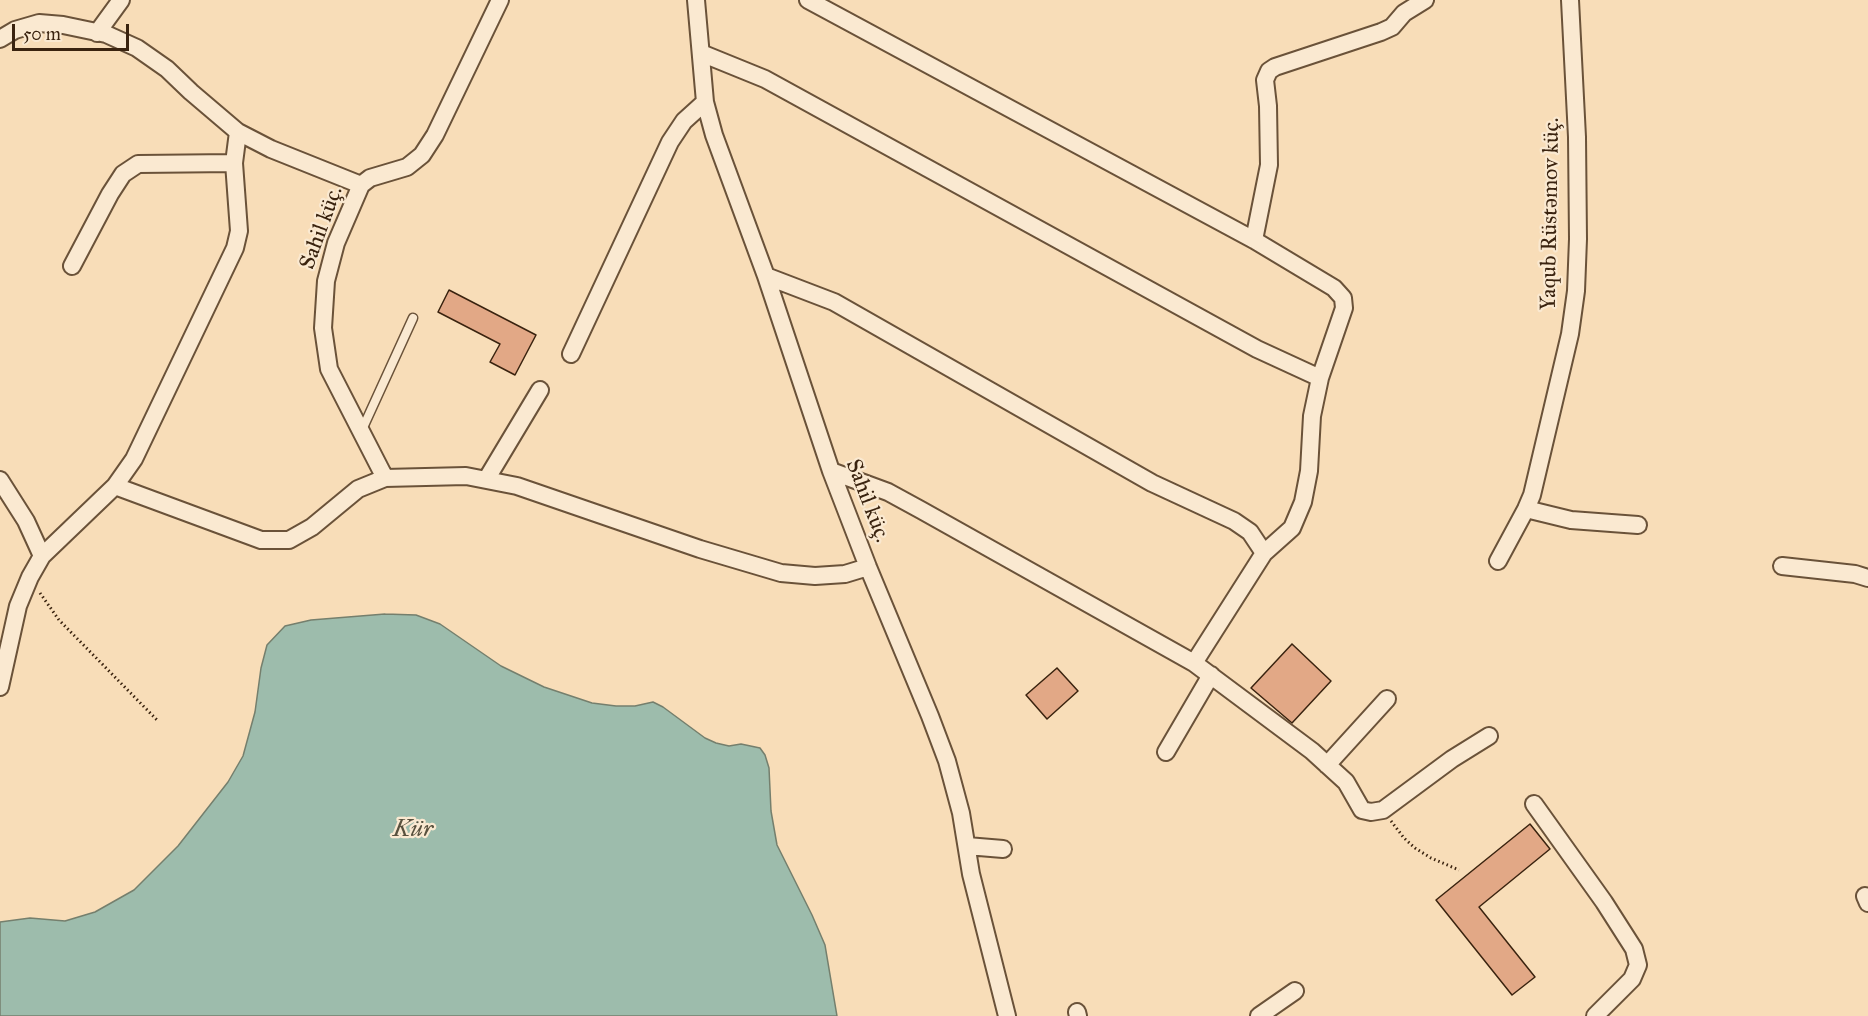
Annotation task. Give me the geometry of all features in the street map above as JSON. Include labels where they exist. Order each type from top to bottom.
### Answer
[{"type":"street","points":[[97,33],[121,0]]},
{"type":"street","name":"Sahil küç.","points":[[385,478],[329,369],[323,328],[328,272],[336,243],[361,185],[370,178],[407,167],[422,155],[435,135],[500,0]]},
{"type":"street","name":"Sahil küç.","points":[[696,0],[705,102],[714,135],[766,276],[831,471],[947,761],[961,813],[971,874],[1007,1016]]},
{"type":"street","points":[[808,0],[1254,240],[1334,288],[1343,298],[1344,308],[1320,378],[1312,416],[1309,471],[1303,502],[1292,528],[1264,553],[1194,663]]},
{"type":"street","points":[[1254,240],[1269,165],[1265,80],[1269,71],[1392,27],[1404,13],[1425,0]]},
{"type":"street","name":"Yaqub Rüstəmov küç.","points":[[1498,561],[1532,495],[1570,334],[1576,291],[1577,137],[1570,0]]},
{"type":"street","points":[[0,39],[15,30],[39,23],[63,25],[97,33],[137,48],[167,69],[238,132],[271,149],[361,185]]},
{"type":"street","points":[[701,53],[765,80],[1257,350],[1320,378]]},
{"type":"street","points":[[571,354],[670,142],[684,121],[705,102]]},
{"type":"street","points":[[0,687],[18,606],[30,577],[42,556],[115,486],[134,459],[235,248],[239,231],[234,163],[238,132]]},
{"type":"street","points":[[72,266],[110,194],[123,174],[138,164],[234,163]]},
{"type":"street","points":[[766,276],[834,302],[1152,483],[1234,521],[1250,532],[1264,553]]},
{"type":"street","points":[[486,480],[540,390]]},
{"type":"street","points":[[831,471],[888,492],[1194,663],[1312,751],[1346,782],[1362,810],[1371,812],[1383,810],[1452,759],[1489,736]]},
{"type":"street","points":[[115,486],[261,540],[289,540],[312,527],[358,489],[385,478],[466,476],[517,486],[700,549],[782,573],[815,576],[845,573],[868,567]]},
{"type":"street","points":[[0,480],[26,521],[42,556]]},
{"type":"street","points":[[1526,509],[1571,520],[1638,525]]},
{"type":"street","points":[[1782,567],[1854,574],[1868,578]]},
{"type":"street","points":[[1166,752],[1210,675]]},
{"type":"street","points":[[1327,765],[1387,699]]},
{"type":"street","points":[[1534,804],[1604,902],[1634,949],[1638,965],[1632,979],[1595,1016]]},
{"type":"street","points":[[967,846],[1003,849]]},
{"type":"street","points":[[1259,1016],[1295,991]]},
{"type":"lane","points":[[361,432],[413,318]]},
{"type":"path","points":[[30,577],[59,621],[158,722]]},
{"type":"path","points":[[1383,810],[1404,838],[1415,848],[1431,858],[1460,870]]},
{"type":"water","name":"Kür","points":[[385,614],[416,615],[440,624],[501,666],[544,687],[592,703],[635,706],[653,702],[705,738],[716,743],[729,746],[741,744],[760,748],[769,768],[771,811],[777,845],[825,945],[837,1016],[0,1016],[0,922],[30,918],[65,921],[95,912],[134,890],[178,846],[228,782],[243,756],[255,712],[261,668],[267,645],[285,626],[311,620]]},
{"type":"building","points":[[449,290],[536,335],[515,375],[490,362],[500,344],[438,312]]},
{"type":"building","points":[[1292,644],[1331,681],[1292,723],[1251,688]]},
{"type":"building","points":[[1057,668],[1078,691],[1047,719],[1026,695]]},
{"type":"building","points":[[1530,824],[1550,849],[1479,907],[1535,977],[1512,995],[1436,900]]}]
